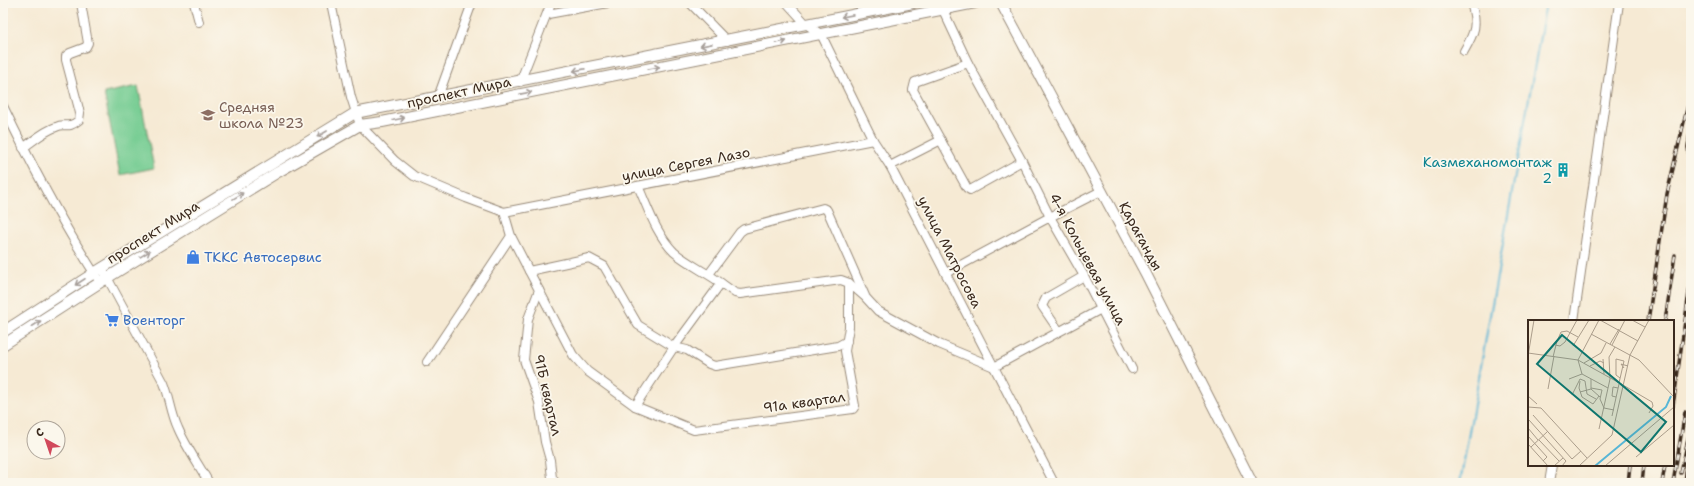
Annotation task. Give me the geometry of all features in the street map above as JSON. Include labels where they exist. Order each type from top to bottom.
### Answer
[{"type":"main road","name":"проспект Мира","points":[[3,332],[98,270],[355,113],[520,82],[913,3]]},
{"type":"main road","name":"проспект Мира","points":[[3,345],[104,280],[272,176],[360,125],[382,122],[975,3]]},
{"type":"main road","name":"Қарағанды","points":[[1001,3],[1146,274],[1252,483]]},
{"type":"street","points":[[23,148],[56,126],[67,127],[73,125],[79,120],[80,113],[66,56],[86,47],[87,36],[81,3]]},
{"type":"street","points":[[194,3],[199,22]]},
{"type":"street","points":[[331,3],[355,113],[360,125],[395,161],[414,176],[504,212],[511,236],[573,355],[587,371],[635,406],[674,347],[721,283]]},
{"type":"street","points":[[438,97],[472,3]]},
{"type":"street","points":[[520,82],[548,14],[551,3]]},
{"type":"street","points":[[548,14],[608,3]]},
{"type":"street","points":[[690,3],[727,41]]},
{"type":"street","points":[[787,3],[807,25],[821,34]]},
{"type":"street","points":[[1464,51],[1473,36],[1476,26],[1471,3]]},
{"type":"street","points":[[1574,320],[1620,3]]},
{"type":"street","name":"4-я Кольцевая улица","points":[[942,10],[968,63],[1022,161],[1050,217],[1084,276],[1132,369]]},
{"type":"street","name":"улица Матросова","points":[[821,34],[873,140],[890,166],[1054,483]]},
{"type":"street","points":[[968,63],[915,82],[913,90],[967,188],[970,190],[1022,161]]},
{"type":"street","points":[[3,106],[50,199],[98,270],[164,383],[169,396],[171,412],[178,430],[210,483]]},
{"type":"street","name":"улица Сергея Лазо","points":[[504,212],[873,140]]},
{"type":"street","points":[[890,166],[941,140]]},
{"type":"street","points":[[638,186],[656,226],[666,243],[679,255],[735,293],[740,294],[841,280],[849,283],[878,310],[904,326],[938,344],[994,367],[1101,309]]},
{"type":"street","points":[[946,273],[1101,191]]},
{"type":"street","points":[[709,274],[740,232],[744,229],[822,208],[827,210],[866,298]]},
{"type":"street","points":[[426,362],[511,236]]},
{"type":"street","points":[[529,271],[589,258],[604,266],[638,325],[674,347],[687,350],[709,364],[715,366],[838,346],[847,341],[849,283]]},
{"type":"street","points":[[1059,332],[1042,306],[1043,302],[1046,298],[1084,276]]},
{"type":"street","name":"91Б квартал","points":[[539,290],[528,319],[524,360],[539,402],[552,478],[556,483]]},
{"type":"street","name":"91а квартал","points":[[635,406],[694,430],[853,409],[855,406],[846,364],[845,352],[847,341]]},
{"type":"street","points":[[1549,483],[1552,466]]},
{"type":"green space","points":[[138,86],[154,168],[120,175],[104,93]]},
{"type":"waterway","points":[[1460,483],[1546,3]]},
{"type":"railway","points":[[1648,320],[1667,194],[1691,92]]},
{"type":"railway","points":[[1691,125],[1688,147],[1691,177]]},
{"type":"railway","points":[[1665,320],[1675,255]]},
{"type":"railway","points":[[1674,399],[1691,278]]},
{"type":"railway","points":[[1673,483],[1685,412]]},
{"type":"railway","points":[[1681,473],[1691,425]]},
{"type":"railway","points":[[1685,483],[1687,465]]},
{"type":"railway","points":[[1628,483],[1630,466]]},
{"type":"railway","points":[[1642,483],[1644,466]]},
{"type":"railway","points":[[1662,483],[1665,466]]},
{"type":"place","name":"Средняя школа №23","points":[[208,115]]},
{"type":"place","name":"Казмеханомонтаж 2","points":[[1563,170]]},
{"type":"place","name":"ТККС Автосервис","points":[[193,257]]},
{"type":"place","name":"Военторг","points":[[112,320]]}]
